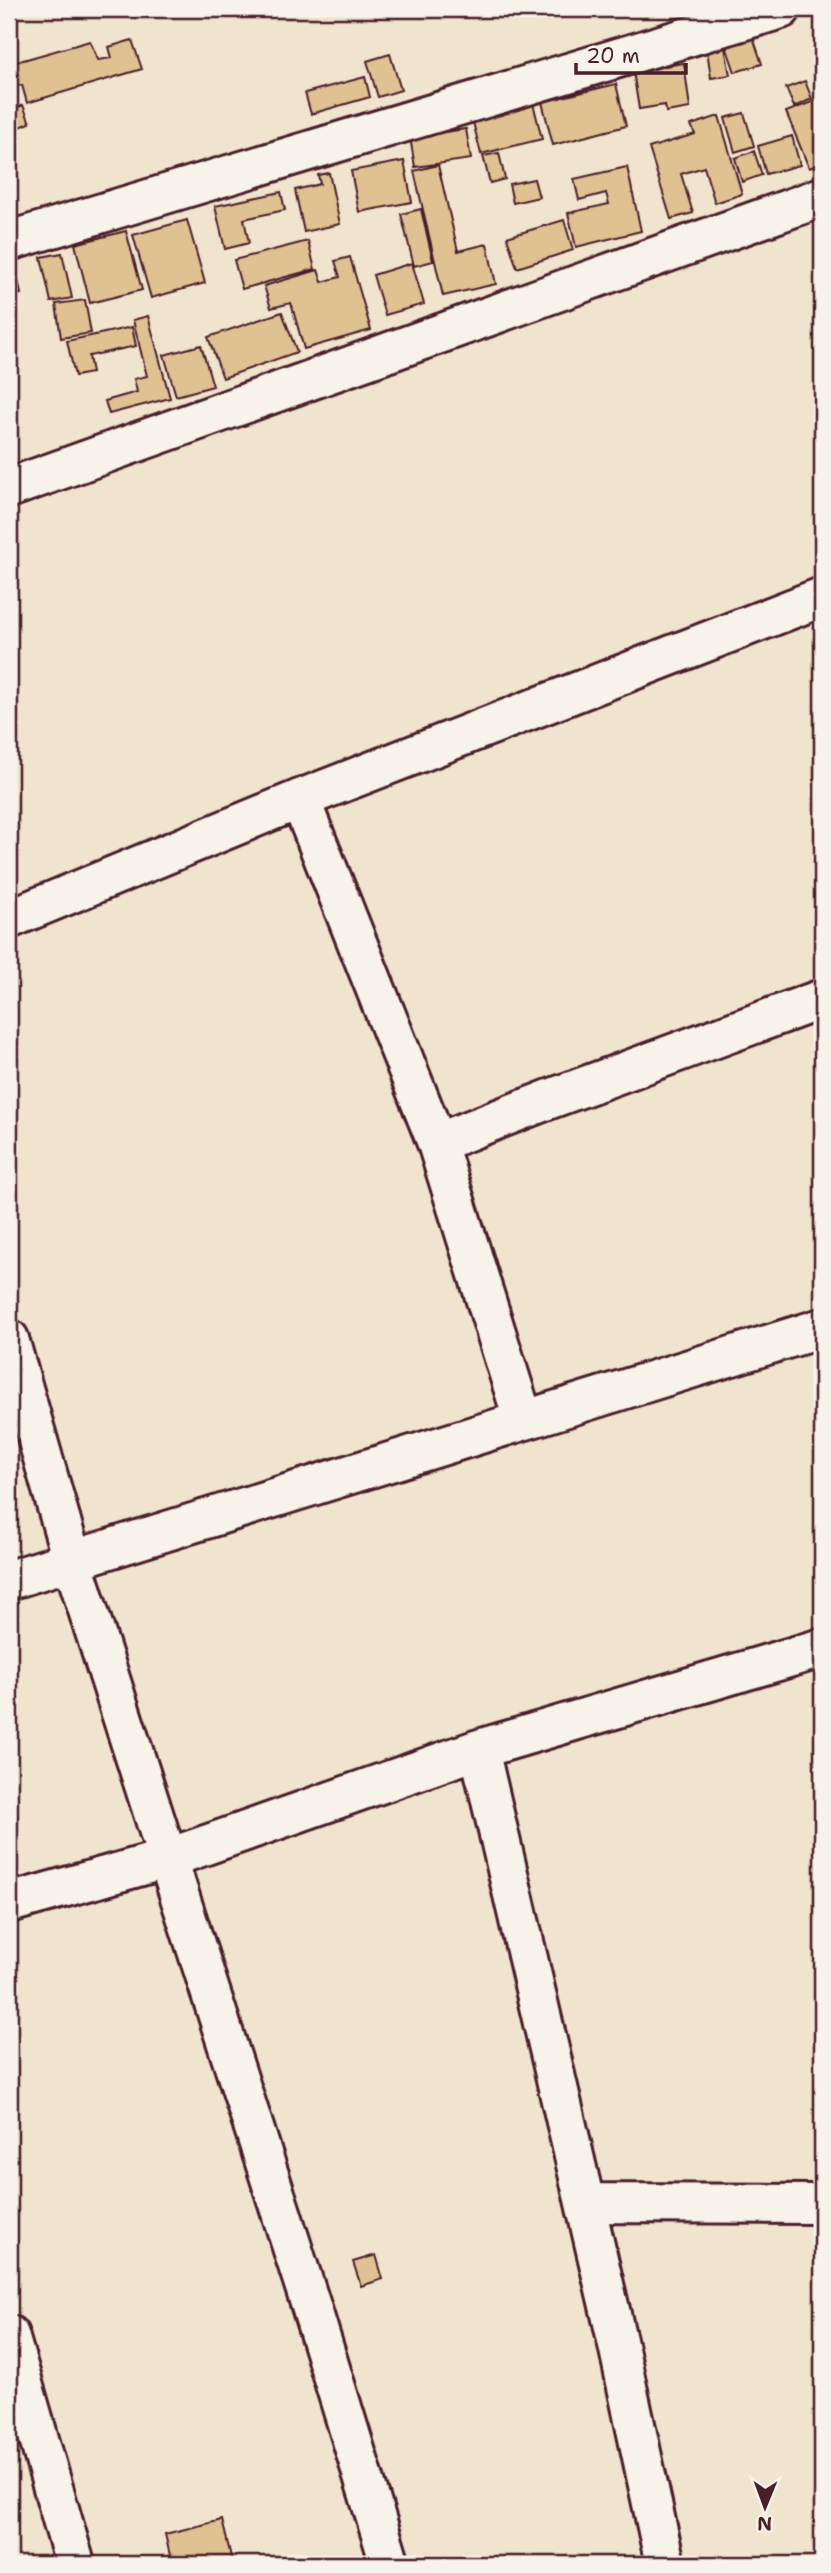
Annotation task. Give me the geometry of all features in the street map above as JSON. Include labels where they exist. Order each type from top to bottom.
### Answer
[{"type":"street","points":[[9,241],[781,9]]},
{"type":"street","points":[[9,488],[822,197]]},
{"type":"street","points":[[9,919],[300,799],[822,597]]},
{"type":"street","points":[[300,799],[437,1143],[523,1419]]},
{"type":"street","points":[[437,1143],[822,999]]},
{"type":"street","points":[[9,1580],[822,1328]]},
{"type":"street","points":[[9,1339],[72,1560],[166,1859],[249,2109],[390,2564]]},
{"type":"street","points":[[9,1903],[166,1859],[478,1749],[822,1648]]},
{"type":"street","points":[[478,1749],[585,2203],[665,2564]]},
{"type":"street","points":[[585,2203],[822,2204]]},
{"type":"street","points":[[9,2335],[75,2564]]},
{"type":"building","points":[[753,37],[762,64],[735,72],[726,46]]},
{"type":"building","points":[[132,40],[142,69],[27,103],[22,85],[9,88],[9,64],[90,41],[98,60],[112,58],[109,47]]},
{"type":"building","points":[[725,48],[730,75],[711,78],[707,50]]},
{"type":"building","points":[[390,54],[401,90],[378,97],[367,61]]},
{"type":"building","points":[[684,63],[690,108],[666,112],[665,105],[639,109],[633,71]]},
{"type":"building","points":[[365,77],[370,97],[311,114],[305,93]]},
{"type":"building","points":[[805,81],[812,99],[794,107],[786,88]]},
{"type":"building","points":[[616,84],[626,126],[553,145],[542,102]]},
{"type":"building","points":[[822,98],[822,121],[818,122],[822,134],[822,163],[809,168],[786,112]]},
{"type":"building","points":[[533,103],[542,139],[481,154],[472,118]]},
{"type":"building","points":[[23,105],[30,123],[9,131],[9,111]]},
{"type":"building","points":[[744,113],[754,146],[735,152],[725,118]]},
{"type":"building","points":[[719,116],[742,194],[715,203],[704,167],[681,174],[693,213],[671,219],[649,148],[695,134],[691,125]]},
{"type":"building","points":[[466,129],[471,159],[415,167],[410,137]]},
{"type":"building","points":[[792,136],[800,165],[766,174],[758,146]]},
{"type":"building","points":[[754,151],[762,175],[742,182],[735,158]]},
{"type":"building","points":[[499,153],[505,179],[490,183],[483,156]]},
{"type":"building","points":[[404,161],[412,202],[359,212],[351,171]]},
{"type":"building","points":[[438,165],[458,251],[487,244],[496,284],[443,296],[414,171]]},
{"type":"building","points":[[627,167],[641,231],[576,247],[568,213],[609,204],[606,193],[579,200],[574,179]]},
{"type":"building","points":[[329,173],[340,224],[304,232],[295,190],[320,184],[318,175]]},
{"type":"building","points":[[534,179],[539,197],[513,203],[509,184]]},
{"type":"building","points":[[281,192],[285,210],[244,219],[249,243],[225,249],[215,206]]},
{"type":"building","points":[[421,209],[433,261],[414,266],[401,214]]},
{"type":"building","points":[[187,220],[205,283],[151,298],[133,235]]},
{"type":"building","points":[[564,220],[573,250],[517,268],[507,237]]},
{"type":"building","points":[[126,231],[142,290],[90,303],[75,244]]},
{"type":"building","points":[[308,241],[315,269],[242,289],[234,260]]},
{"type":"building","points":[[62,253],[72,298],[51,302],[41,257]]},
{"type":"building","points":[[350,257],[371,330],[304,349],[291,303],[271,308],[264,286],[318,270],[322,282],[340,277],[335,261]]},
{"type":"building","points":[[412,263],[424,304],[385,315],[373,275]]},
{"type":"building","points":[[15,265],[21,294],[9,297],[9,267]]},
{"type":"building","points":[[85,300],[91,333],[61,338],[56,304]]},
{"type":"building","points":[[282,312],[297,352],[223,378],[208,337]]},
{"type":"building","points":[[148,316],[170,398],[109,414],[105,401],[137,392],[134,379],[147,376],[133,320]]},
{"type":"building","points":[[132,327],[136,346],[89,356],[92,373],[75,376],[67,341]]},
{"type":"building","points":[[201,345],[213,386],[176,396],[164,355]]},
{"type":"building","points":[[376,2255],[383,2279],[361,2286],[353,2262]]},
{"type":"building","points":[[222,2520],[232,2561],[220,2564],[172,2564],[165,2534]]}]
